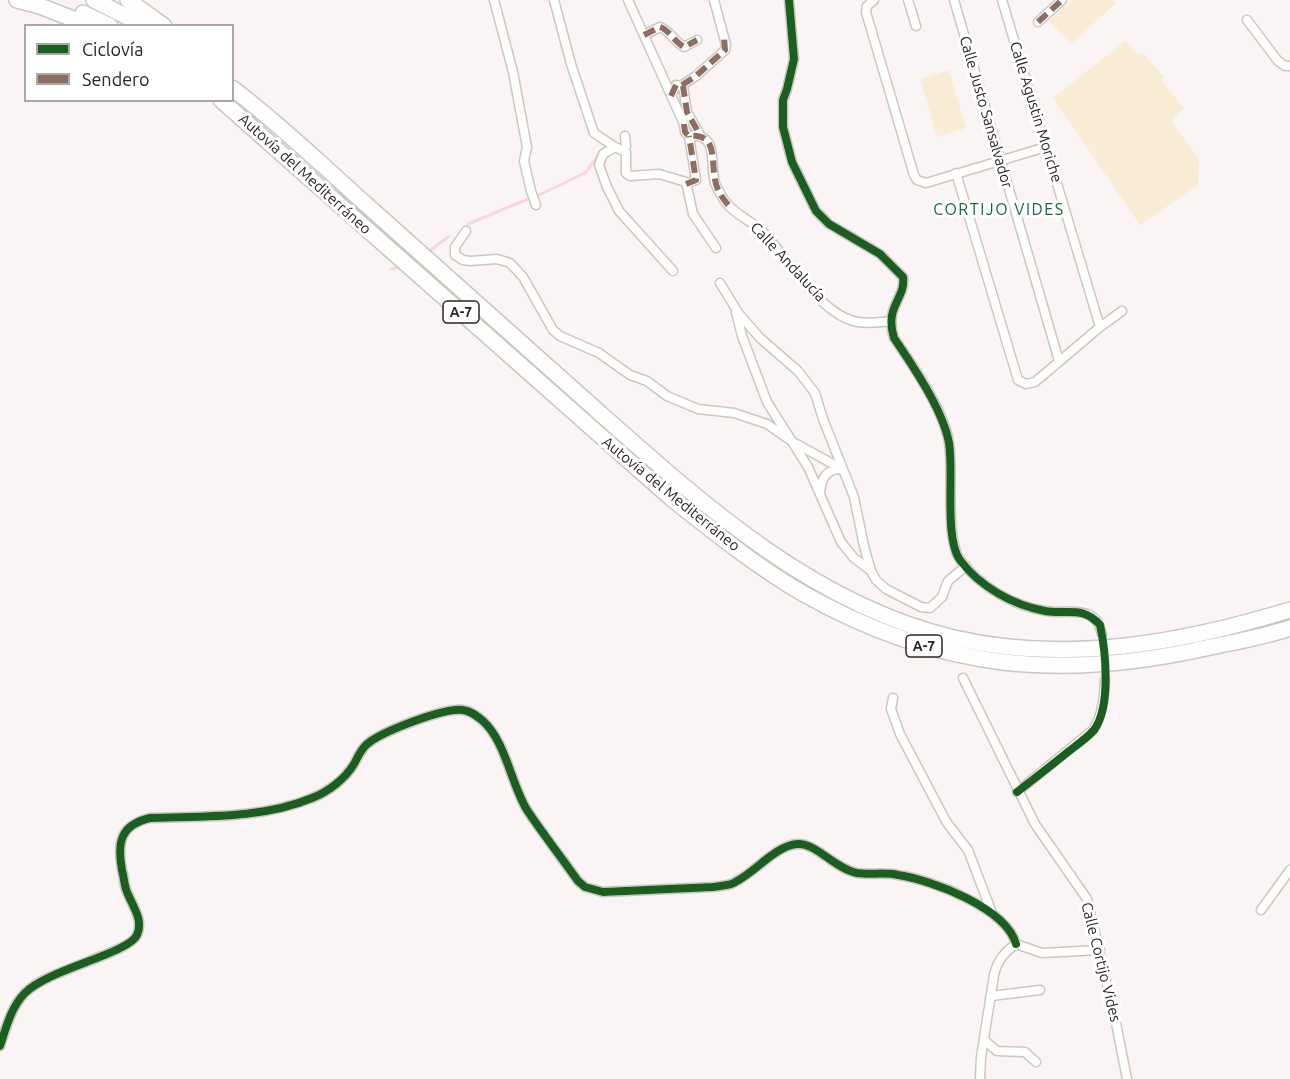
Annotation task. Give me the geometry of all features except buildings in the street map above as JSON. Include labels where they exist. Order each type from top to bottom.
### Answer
[{"type":"highway","points":[[17,0],[40,6],[86,24]]},
{"type":"highway","points":[[50,0],[105,24]]},
{"type":"highway","points":[[94,0],[141,24]]},
{"type":"highway","points":[[128,0],[161,24]]},
{"type":"highway","name":"Autovía del Mediterráneo","points":[[234,90],[710,508],[781,560],[840,595],[900,621],[945,635],[1018,648],[1044,650],[1098,649],[1176,638],[1290,610]]},
{"type":"highway","name":"Autovía del Mediterráneo","points":[[223,102],[672,499],[743,554],[803,593],[848,616],[893,636],[948,653],[1015,665],[1089,666],[1160,658],[1290,628]]},
{"type":"street","points":[[494,0],[513,72],[527,147],[525,161],[536,204]]},
{"type":"street","points":[[554,0],[571,64],[594,133],[626,154],[626,173],[630,176],[659,174],[683,181],[686,184],[693,214],[716,248]]},
{"type":"street","points":[[628,0],[684,124],[685,132],[689,136],[696,180],[686,184]]},
{"type":"street","points":[[671,96],[676,85],[682,85],[696,76],[725,50],[724,37],[714,0]]},
{"type":"street","points":[[789,0],[794,59],[783,100],[783,128],[792,162],[816,211],[829,224],[880,254],[903,277],[902,289],[891,314],[894,338],[939,412],[945,428],[949,444],[952,537],[956,555],[975,576],[1008,599],[1046,611],[1086,614],[1100,625],[1102,634]]},
{"type":"street","points":[[874,0],[867,6],[866,12],[917,180],[923,183],[1046,147]]},
{"type":"street","points":[[908,0],[916,26]]},
{"type":"street","name":"Calle Justo Sansalvador","points":[[954,0],[1059,361]]},
{"type":"street","name":"Calle Agustin Moriche","points":[[1002,0],[1100,327]]},
{"type":"street","points":[[1038,22],[1062,0]]},
{"type":"street","points":[[1247,20],[1278,61],[1285,66],[1290,66]]},
{"type":"street","points":[[644,35],[660,27],[682,46],[688,46],[697,40]]},
{"type":"street","name":"Calle Andalucía","points":[[682,85],[687,112],[700,135],[707,139],[710,145],[715,183],[724,201],[760,229],[805,285],[831,307],[857,322],[891,321]]},
{"type":"street","points":[[689,136],[700,135]]},
{"type":"street","points":[[626,136],[627,146],[603,154],[600,165],[619,211],[673,271]]},
{"type":"street","points":[[956,173],[1016,376],[1022,383],[1030,384],[1122,311]]},
{"type":"street","points":[[466,231],[455,247],[455,255],[462,260],[497,259],[510,263],[523,277],[546,319],[560,336],[587,346],[630,375],[647,381],[684,405],[752,418],[775,428],[793,442],[842,469]]},
{"type":"street","points":[[720,283],[735,308],[760,338],[798,371],[814,393],[854,497],[871,571],[876,580],[886,589],[925,608],[938,602],[948,581],[966,566]]},
{"type":"street","points":[[735,308],[742,336],[767,402],[808,467],[841,542],[854,558],[871,571]]},
{"type":"street","points":[[820,494],[823,478],[827,472],[832,469],[842,469]]},
{"type":"street","name":"Calle Cortijo Vides","points":[[963,678],[1017,792],[1035,824],[1087,899],[1127,1079]]},
{"type":"street","points":[[1017,792],[1093,730],[1101,718],[1105,680]]},
{"type":"street","points":[[893,698],[891,709],[900,734],[947,823],[968,850],[992,914]]},
{"type":"street","points":[[0,1046],[14,1008],[25,993],[39,981],[127,946],[137,934],[138,918],[126,890],[120,844],[130,826],[140,820],[150,818],[233,815],[276,808],[312,798],[335,785],[353,766],[365,746],[379,735],[453,710],[464,710],[473,714],[491,729],[526,809],[578,881],[594,890],[603,892],[730,885],[783,848],[799,843],[807,844],[837,866],[857,873],[896,874],[924,880],[992,914],[1006,926],[1016,944]]},
{"type":"street","points":[[1261,910],[1290,870]]},
{"type":"street","points":[[1016,944],[1042,953],[1100,950]]},
{"type":"street","points":[[980,1079],[996,965],[1016,944]]},
{"type":"street","points":[[991,996],[1040,990]]},
{"type":"street","points":[[984,1040],[997,1051],[1025,1052],[1036,1062]]},
{"type":"shaded area","points":[[1071,0],[1113,0],[1116,3],[1071,44],[1049,21]]},
{"type":"shaded area","points":[[1125,41],[1139,54],[1142,52],[1164,77],[1161,80],[1184,108],[1171,121],[1199,159],[1198,185],[1140,225],[1053,98]]},
{"type":"shaded area","points":[[949,70],[966,128],[937,137],[920,79]]},
{"type":"waterway","points":[[537,196],[585,173],[598,156]]},
{"type":"waterway","points":[[468,224],[528,199]]},
{"type":"waterway","points":[[428,252],[448,237]]},
{"type":"waterway","points":[[391,269],[401,267]]},
{"type":"marked path","points":[[1038,22],[1062,0]]},
{"type":"marked path","points":[[644,35],[660,27],[684,47],[697,40]]},
{"type":"marked path","points":[[682,85],[696,76],[725,50],[724,37]]},
{"type":"marked path","points":[[671,96],[676,85],[683,86],[687,112],[700,135]]},
{"type":"marked path","points":[[684,124],[685,132],[689,136],[698,136],[709,143],[716,184],[721,196],[732,209]]},
{"type":"marked path","points":[[686,184],[696,180],[689,136]]},
{"type":"cycle path","points":[[789,0],[794,59],[783,100],[783,127],[792,162],[816,211],[829,224],[880,254],[903,277],[903,285],[893,310],[894,338],[926,389],[946,430],[950,455],[950,504],[955,550],[960,560],[977,579],[1009,599],[1045,611],[1081,613],[1094,619],[1100,625],[1106,679],[1103,708],[1099,720],[1094,730],[1085,739],[1017,792]]},
{"type":"cycle path","points":[[0,1046],[13,1011],[25,993],[36,984],[119,949],[131,942],[137,935],[138,918],[125,887],[120,851],[123,836],[132,825],[150,818],[253,813],[293,805],[330,789],[350,770],[364,747],[373,740],[413,722],[454,710],[471,713],[491,730],[503,752],[521,800],[578,881],[585,887],[603,892],[713,887],[731,884],[780,850],[797,844],[811,847],[849,871],[862,874],[893,874],[912,878],[966,898],[998,919],[1009,931],[1016,944]]},
{"type":"district","name":"CORTIJO VIDES","points":[[999,210]]}]
